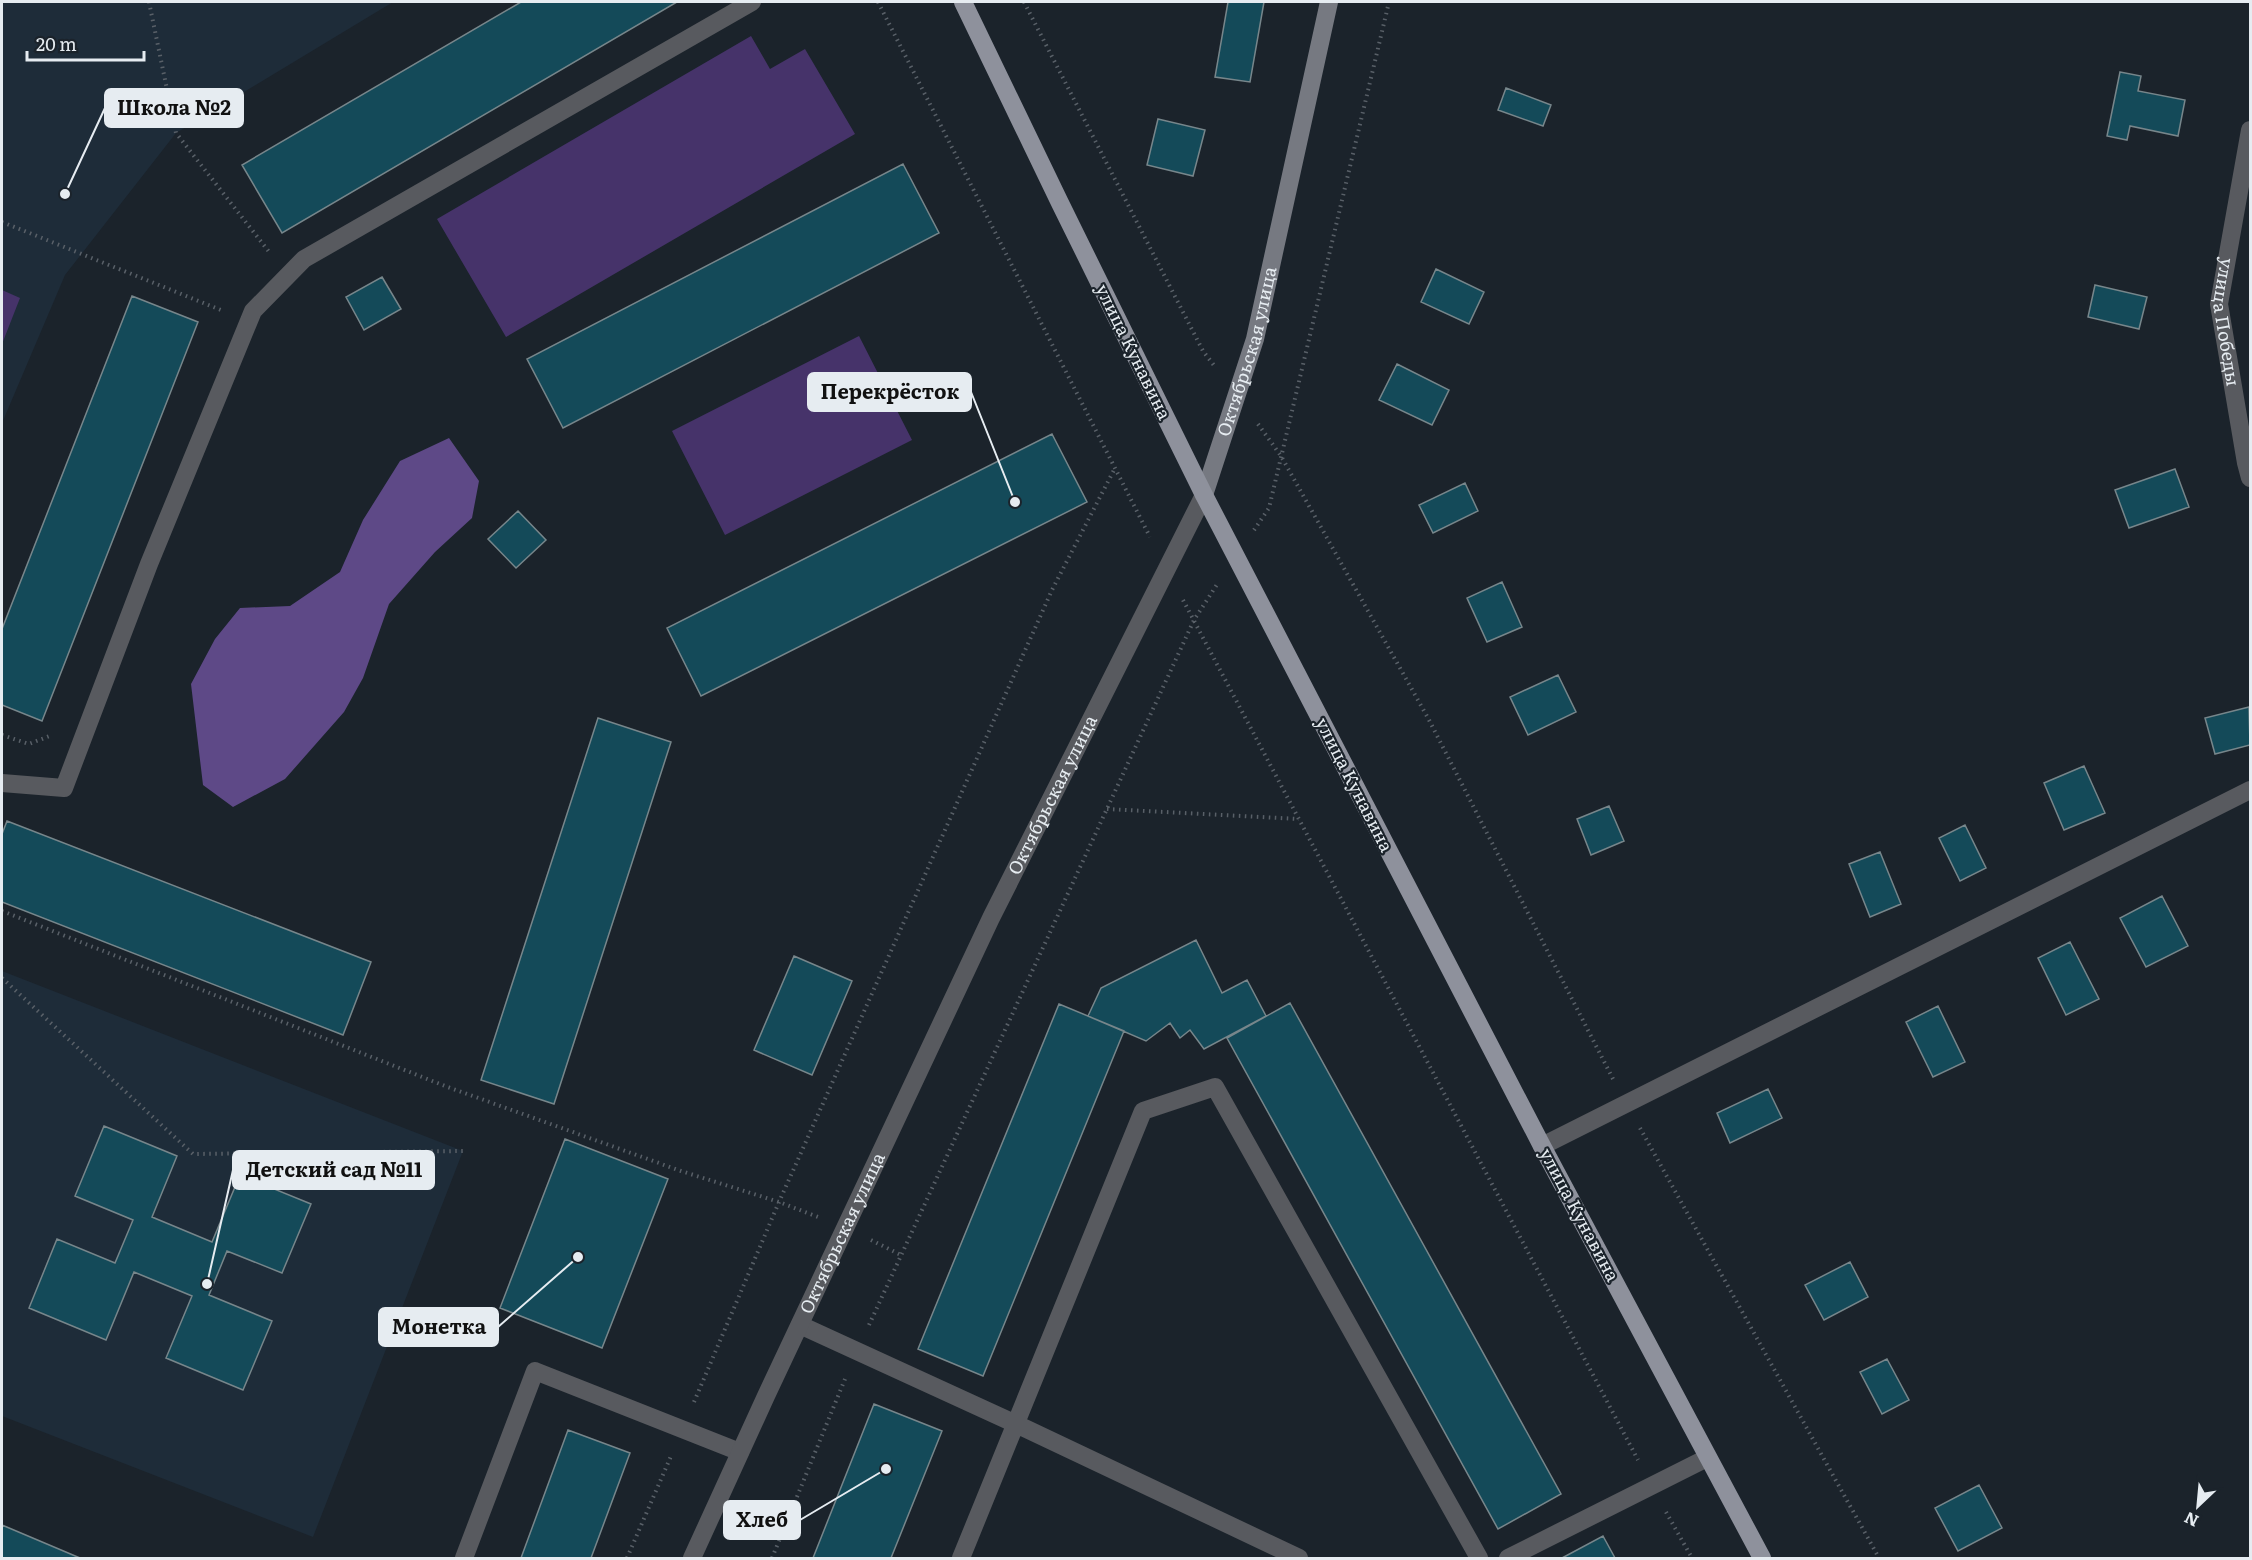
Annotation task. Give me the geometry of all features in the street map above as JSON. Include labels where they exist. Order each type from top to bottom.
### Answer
[{"type":"main road","name":"улица Кунавина","points":[[963,2],[1204,495],[1542,1146],[1762,1558]]},
{"type":"main road","name":"Октябрьская улица","points":[[1204,495],[1255,339],[1329,2]]},
{"type":"street","points":[[2,783],[64,788],[149,564],[253,311],[304,259],[752,2]]},
{"type":"street","name":"улица Победы","points":[[2250,130],[2218,304],[2250,478]]},
{"type":"street","name":"Октябрьская улица","points":[[692,1558],[992,918],[1204,495]]},
{"type":"street","points":[[1542,1146],[2250,790]]},
{"type":"street","points":[[961,1558],[1143,1111],[1215,1087],[1479,1558]]},
{"type":"street","points":[[800,1325],[1299,1558]]},
{"type":"street","points":[[464,1558],[535,1371],[740,1452]]},
{"type":"street","points":[[1508,1558],[1707,1458]]},
{"type":"path","points":[[149,2],[176,133],[274,258]]},
{"type":"path","points":[[878,2],[1166,569],[1692,1558]]},
{"type":"path","points":[[1024,2],[1203,351],[1281,456],[1428,718],[1626,1104],[1879,1558]]},
{"type":"path","points":[[772,1558],[857,1351],[1194,620],[1269,508],[1389,2]]},
{"type":"path","points":[[2,222],[228,312]]},
{"type":"path","points":[[627,1558],[779,1202],[1052,590],[1115,467]]},
{"type":"path","points":[[2,735],[29,744],[60,732]]},
{"type":"path","points":[[1107,808],[1300,819]]},
{"type":"path","points":[[2,911],[445,1086],[681,1171],[779,1202],[847,1228],[901,1255]]},
{"type":"path","points":[[2,978],[193,1154],[463,1151]]},
{"type":"shaded area","points":[[2,2],[393,2],[176,133],[65,275],[2,423]]},
{"type":"shaded area","points":[[751,36],[770,69],[805,49],[855,134],[506,337],[437,219]]},
{"type":"shaded area","points":[[2,290],[20,298],[2,344]]},
{"type":"shaded area","points":[[859,336],[912,440],[725,535],[672,431]]},
{"type":"shaded area","points":[[449,438],[479,481],[472,518],[435,552],[389,604],[363,678],[344,712],[285,779],[233,807],[203,785],[191,684],[215,639],[240,608],[290,606],[340,572],[363,520],[400,461]]},
{"type":"shaded area","points":[[2,971],[463,1151],[313,1537],[2,1416]]},
{"type":"building","points":[[521,2],[677,2],[282,233],[242,165]]},
{"type":"building","points":[[1228,2],[1264,2],[1250,82],[1215,77]]},
{"type":"building","points":[[2120,72],[2141,76],[2138,91],[2185,100],[2178,136],[2130,126],[2127,140],[2107,136]]},
{"type":"building","points":[[1506,88],[1551,105],[1543,126],[1498,110]]},
{"type":"building","points":[[1158,119],[1205,130],[1193,176],[1147,165]]},
{"type":"building","points":[[903,164],[939,233],[563,428],[527,359]]},
{"type":"building","points":[[1436,269],[1484,292],[1469,324],[1421,302]]},
{"type":"building","points":[[382,277],[401,309],[364,330],[346,297]]},
{"type":"building","points":[[2095,285],[2147,297],[2139,329],[2088,317]]},
{"type":"building","points":[[132,296],[198,322],[42,721],[2,705],[2,629]]},
{"type":"building","points":[[1397,364],[1449,390],[1432,425],[1379,400]]},
{"type":"building","points":[[1052,434],[1087,502],[701,696],[667,628]]},
{"type":"building","points":[[2175,469],[2189,507],[2129,528],[2115,490]]},
{"type":"building","points":[[1465,483],[1478,511],[1433,533],[1419,505]]},
{"type":"building","points":[[518,511],[546,540],[516,568],[488,539]]},
{"type":"building","points":[[1502,582],[1522,627],[1487,642],[1467,598]]},
{"type":"building","points":[[1558,675],[1576,712],[1528,735],[1510,697]]},
{"type":"building","points":[[2249,707],[2250,745],[2215,754],[2205,718]]},
{"type":"building","points":[[598,718],[671,742],[554,1104],[481,1080]]},
{"type":"building","points":[[2084,766],[2105,813],[2064,830],[2044,783]]},
{"type":"building","points":[[1609,806],[1624,841],[1591,855],[1577,819]]},
{"type":"building","points":[[7,821],[371,962],[343,1035],[2,902],[2,834]]},
{"type":"building","points":[[1965,825],[1986,868],[1960,881],[1939,838]]},
{"type":"building","points":[[1880,852],[1901,904],[1870,917],[1849,864]]},
{"type":"building","points":[[2162,896],[2188,946],[2146,967],[2120,918]]},
{"type":"building","points":[[1196,940],[1222,993],[1247,980],[1266,1016],[1204,1049],[1190,1030],[1180,1038],[1170,1023],[1146,1041],[1088,1016],[1101,988]]},
{"type":"building","points":[[2070,942],[2099,999],[2066,1015],[2038,958]]},
{"type":"building","points":[[794,956],[852,981],[812,1075],[754,1050]]},
{"type":"building","points":[[1290,1003],[1561,1494],[1498,1529],[1227,1038]]},
{"type":"building","points":[[1059,1004],[1124,1031],[983,1376],[918,1349]]},
{"type":"building","points":[[1938,1006],[1965,1062],[1933,1077],[1906,1022]]},
{"type":"building","points":[[1768,1089],[1782,1118],[1730,1143],[1717,1113]]},
{"type":"building","points":[[104,1126],[177,1156],[152,1217],[212,1242],[240,1175],[311,1204],[282,1273],[227,1251],[209,1295],[272,1321],[243,1390],[166,1358],[192,1296],[134,1272],[106,1340],[29,1308],[57,1239],[115,1263],[133,1220],[75,1196]]},
{"type":"building","points":[[565,1139],[668,1179],[602,1348],[500,1308]]},
{"type":"building","points":[[1850,1262],[1868,1297],[1824,1320],[1805,1285]]},
{"type":"building","points":[[1887,1359],[1909,1400],[1882,1414],[1860,1372]]},
{"type":"building","points":[[874,1404],[942,1431],[891,1558],[813,1558]]},
{"type":"building","points":[[568,1430],[630,1453],[591,1558],[521,1558]]},
{"type":"building","points":[[1979,1485],[2002,1528],[1958,1551],[1935,1508]]},
{"type":"building","points":[[2,1525],[80,1558],[2,1558]]},
{"type":"building","points":[[1603,1536],[1615,1558],[1562,1558]]},
{"type":"place","name":"Школа №2","points":[[65,194]]},
{"type":"place","name":"Перекрёсток","points":[[1015,502]]},
{"type":"place","name":"Монетка","points":[[578,1257]]},
{"type":"place","name":"Детский сад №11","points":[[207,1284]]},
{"type":"place","name":"Хлеб","points":[[886,1469]]}]
